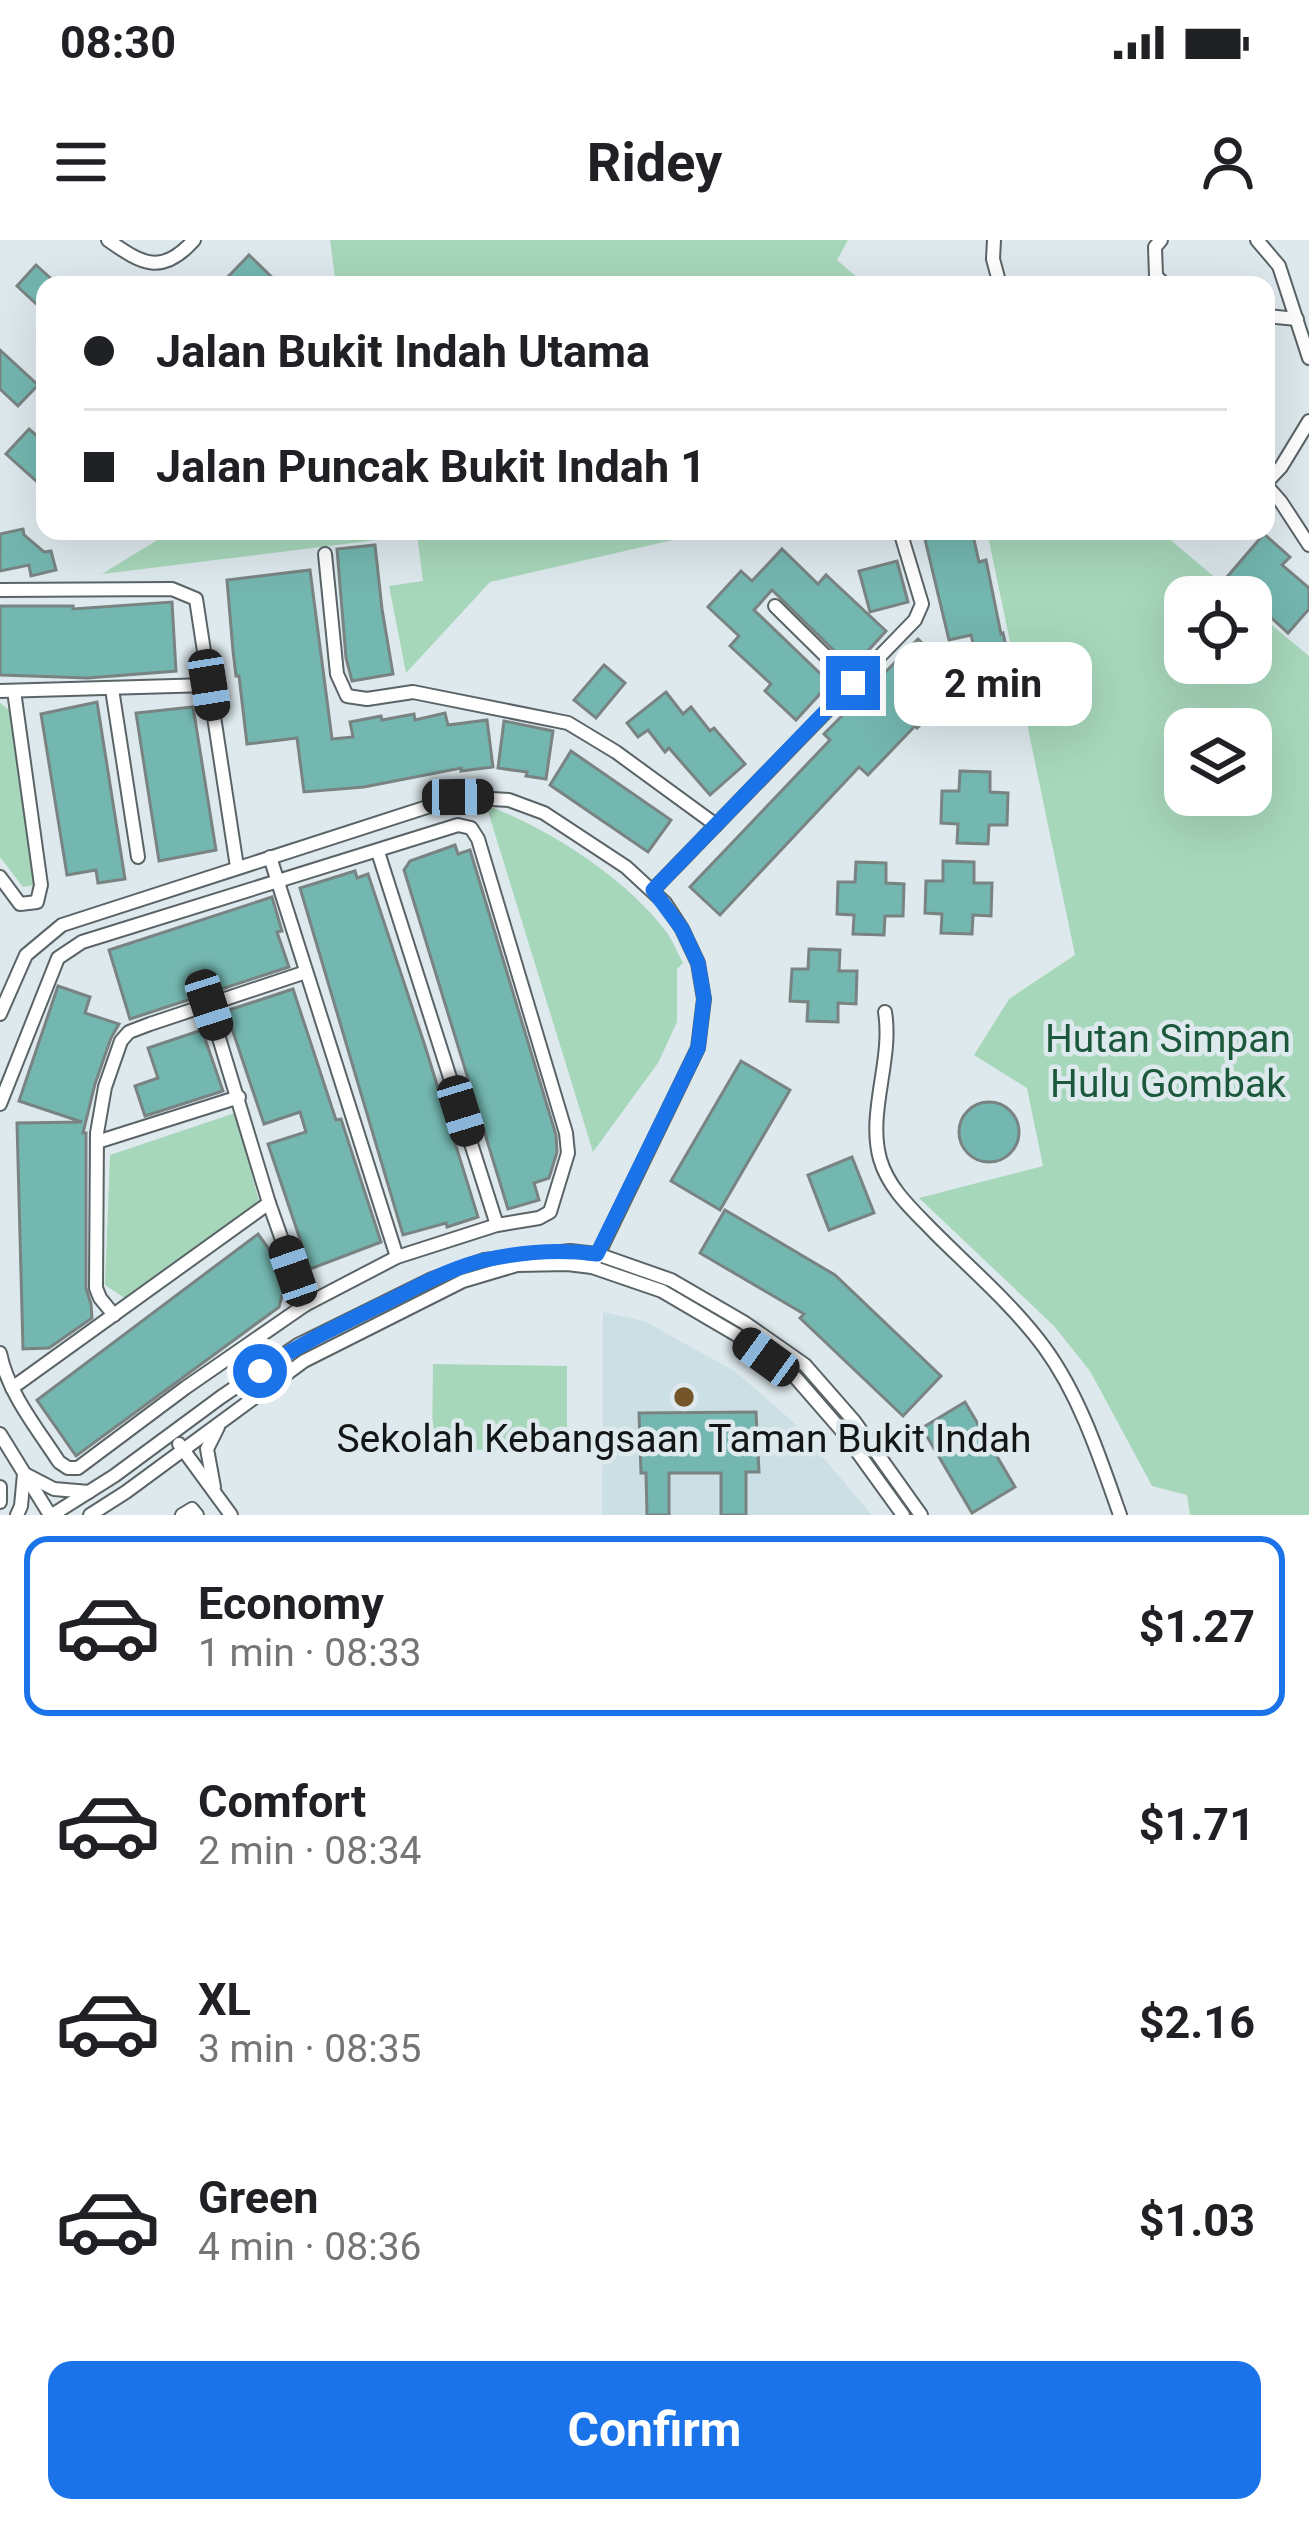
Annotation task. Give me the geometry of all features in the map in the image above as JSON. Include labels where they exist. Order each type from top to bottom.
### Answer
[{"type":"street","points":[[108,240],[136,260],[163,262],[179,257],[194,240]]},
{"type":"street","points":[[994,240],[992,259],[997,276]]},
{"type":"street","points":[[1156,276],[1155,247],[1161,240]]},
{"type":"street","points":[[1257,240],[1279,266],[1309,358]]},
{"type":"street","points":[[1275,317],[1297,319]]},
{"type":"street","points":[[1275,474],[1309,421]]},
{"type":"street","points":[[1275,495],[1309,545]]},
{"type":"street","points":[[653,890],[915,620],[922,604],[903,540]]},
{"type":"street","points":[[325,554],[337,674],[347,696],[367,699],[413,692],[568,723],[716,825]]},
{"type":"street","points":[[0,590],[172,589],[196,599],[237,867]]},
{"type":"street","points":[[775,606],[853,683]]},
{"type":"street","points":[[0,877],[20,904],[37,902],[41,885],[7,691],[209,685]]},
{"type":"street","points":[[112,689],[138,857]]},
{"type":"street","points":[[0,1014],[3,994],[26,955],[62,925],[458,797],[509,800],[544,814],[653,890],[682,929],[698,963],[704,998],[698,1048],[594,1261]]},
{"type":"street","points":[[0,1104],[58,958],[68,950],[458,825],[471,828],[478,839],[566,1133],[568,1154],[550,1212],[397,1257],[305,1305],[78,1468],[58,1462],[12,1388],[0,1353]]},
{"type":"street","points":[[378,852],[497,1226]]},
{"type":"street","points":[[270,857],[397,1257]]},
{"type":"street","points":[[113,1315],[96,1288],[97,1142],[105,1087],[122,1041],[129,1032],[306,972]]},
{"type":"street","points":[[209,1005],[305,1305]]},
{"type":"street","points":[[885,1012],[888,1033],[877,1125],[880,1160],[898,1195],[1043,1347],[1070,1391],[1120,1515]]},
{"type":"street","points":[[97,1142],[239,1097]]},
{"type":"street","points":[[12,1388],[269,1203]]},
{"type":"street","points":[[0,1434],[51,1515],[298,1346],[432,1279],[484,1260],[570,1250],[662,1291],[796,1378],[843,1432],[903,1515]]},
{"type":"street","points":[[90,1515],[304,1361],[463,1282],[517,1265],[594,1261],[671,1280],[805,1365],[854,1421],[921,1515]]},
{"type":"street","points":[[215,1494],[207,1449],[222,1422]]},
{"type":"street","points":[[171,1433],[231,1515]]},
{"type":"street","points":[[160,1467],[176,1466],[194,1473],[215,1494]]},
{"type":"street","points":[[24,1473],[54,1489],[89,1492]]},
{"type":"street","points":[[17,1515],[24,1473]]},
{"type":"street","points":[[0,1487],[0,1502]]},
{"type":"street","points":[[182,1515],[192,1509],[197,1515]]},
{"type":"shaded area","name":"Sekolah Kebangsaan Taman Bukit Indah","points":[[603,1312],[644,1321],[736,1372],[793,1422],[872,1515],[602,1515]]},
{"type":"green space","points":[[330,240],[848,240],[837,260],[856,276],[335,276]]},
{"type":"green space","points":[[157,540],[377,540],[102,574]]},
{"type":"green space","points":[[418,540],[673,540],[490,582],[406,673],[389,586],[423,581]]},
{"type":"green space","name":"Hutan Simpan Hulu Gombak","points":[[989,540],[1171,540],[1213,576],[1164,576],[1164,684],[1272,684],[1272,625],[1309,656],[1309,1515],[1190,1515],[1187,1495],[1152,1486],[1090,1371],[1054,1326],[919,1198],[1043,1166],[1027,1088],[974,1055],[1009,999],[1075,955]]},
{"type":"green space","points":[[0,703],[9,710],[35,885],[23,887],[0,857]]},
{"type":"green space","points":[[486,805],[559,840],[606,873],[648,910],[683,963],[677,969],[677,1022],[658,1063],[593,1152]]},
{"type":"green space","points":[[235,1113],[260,1205],[126,1299],[105,1285],[110,1155]]},
{"type":"green space","points":[[433,1364],[567,1366],[567,1451],[432,1449]]},
{"type":"building","points":[[249,255],[271,276],[229,276]]},
{"type":"building","points":[[36,265],[48,276],[36,276],[36,304],[17,286]]},
{"type":"building","points":[[0,350],[36,387],[18,406],[0,389]]},
{"type":"building","points":[[29,429],[36,435],[36,481],[6,454]]},
{"type":"building","points":[[23,529],[44,552],[51,551],[56,570],[31,576],[29,565],[0,571],[0,534]]},
{"type":"building","points":[[925,540],[974,540],[979,562],[986,560],[1017,693],[987,700],[971,635],[949,640]]},
{"type":"building","points":[[1259,540],[1271,540],[1290,557],[1282,565],[1309,588],[1309,609],[1288,633],[1272,618],[1272,576],[1228,576]]},
{"type":"building","points":[[375,545],[393,674],[352,681],[337,549]]},
{"type":"building","points":[[782,549],[818,584],[826,575],[886,631],[852,668],[772,590],[754,610],[830,683],[796,720],[765,691],[771,684],[730,646],[739,636],[708,607],[741,571],[752,581]]},
{"type":"building","points":[[897,561],[908,602],[870,612],[859,571]]},
{"type":"building","points":[[310,570],[332,739],[353,737],[350,722],[381,716],[382,720],[414,714],[415,720],[445,713],[448,725],[487,720],[493,767],[304,792],[297,738],[247,744],[227,580]]},
{"type":"building","points":[[172,602],[176,671],[88,678],[0,675],[0,606],[73,609]]},
{"type":"building","points":[[918,639],[965,684],[868,775],[859,767],[720,915],[690,887],[830,740],[824,734]]},
{"type":"building","points":[[604,665],[625,683],[596,718],[574,700]]},
{"type":"building","points":[[666,692],[683,714],[691,707],[745,764],[710,795],[669,748],[665,752],[648,730],[638,737],[627,723]]},
{"type":"building","points":[[97,702],[125,879],[98,883],[96,870],[67,875],[41,714]]},
{"type":"building","points":[[193,707],[216,850],[159,861],[136,713]]},
{"type":"building","points":[[504,721],[553,731],[546,779],[498,768]]},
{"type":"building","points":[[571,751],[671,820],[648,852],[550,785]]},
{"type":"building","points":[[960,771],[990,772],[990,792],[1008,793],[1007,825],[989,825],[988,844],[957,843],[958,824],[941,823],[942,791],[959,791]]},
{"type":"building","points":[[455,845],[458,854],[470,850],[556,1135],[557,1152],[549,1178],[534,1183],[539,1200],[508,1209],[404,870],[410,861]]},
{"type":"building","points":[[943,861],[974,862],[974,883],[992,883],[991,916],[973,915],[972,934],[941,933],[942,914],[925,913],[926,881],[943,881]]},
{"type":"building","points":[[856,862],[886,863],[886,883],[904,884],[903,916],[885,916],[884,935],[853,934],[854,915],[837,914],[838,882],[855,882]]},
{"type":"building","points":[[355,871],[357,878],[368,874],[478,1217],[447,1227],[446,1223],[403,1235],[300,888]]},
{"type":"building","points":[[272,897],[289,967],[130,1019],[109,950]]},
{"type":"building","points":[[809,949],[840,950],[839,971],[857,971],[856,1004],[838,1003],[838,1022],[807,1021],[808,1002],[790,1001],[792,969],[808,969]]},
{"type":"building","points":[[58,986],[90,997],[85,1013],[119,1024],[95,1084],[83,1133],[86,1288],[92,1318],[49,1348],[23,1349],[17,1123],[82,1122],[19,1101]]},
{"type":"building","points":[[293,989],[381,1242],[310,1269],[268,1144],[306,1132],[300,1112],[264,1124],[226,1011]]},
{"type":"building","points":[[202,1030],[223,1091],[145,1116],[135,1086],[158,1078],[148,1048]]},
{"type":"building","points":[[741,1061],[790,1090],[720,1210],[671,1181]]},
{"type":"building","points":[[989,1102],[1011,1110],[1019,1132],[1011,1154],[989,1162],[967,1154],[959,1132],[967,1110]]},
{"type":"building","points":[[852,1157],[874,1213],[829,1230],[808,1175]]},
{"type":"building","points":[[725,1210],[835,1275],[941,1376],[903,1416],[800,1318],[804,1314],[700,1253]]},
{"type":"building","points":[[258,1234],[276,1259],[284,1289],[279,1307],[76,1456],[37,1400]]},
{"type":"building","points":[[965,1402],[1015,1487],[972,1513],[922,1428]]},
{"type":"building","points":[[756,1412],[759,1472],[746,1472],[746,1515],[721,1515],[721,1473],[669,1473],[669,1515],[647,1515],[639,1413]]},
{"type":"place","name":"Sekolah Kebangsaan Taman Bukit Indah","points":[[684,1397]]},
{"type":"route","points":[[260,1371],[365,1312],[484,1260],[570,1250],[597,1254],[698,1048],[704,998],[698,963],[682,929],[653,890],[853,683]]}]
